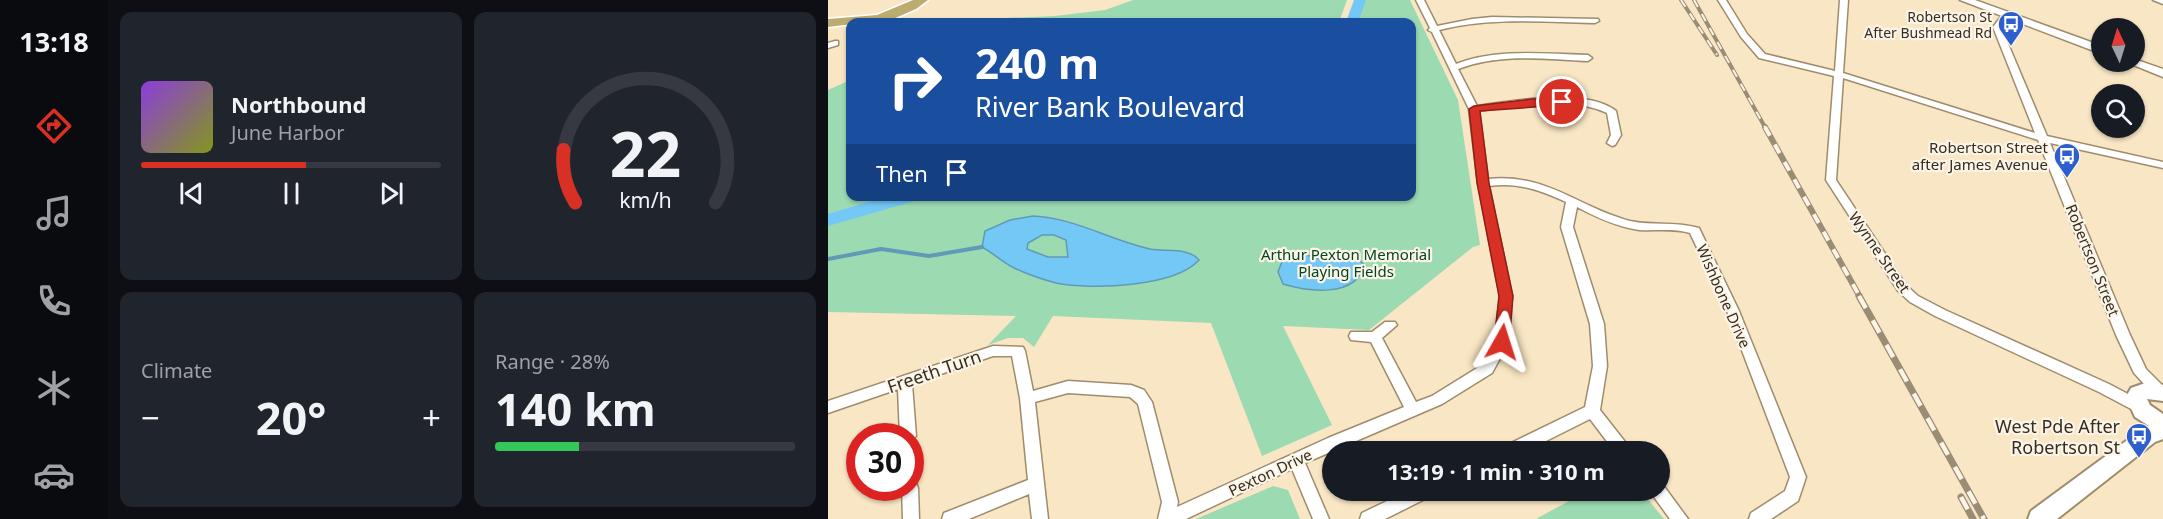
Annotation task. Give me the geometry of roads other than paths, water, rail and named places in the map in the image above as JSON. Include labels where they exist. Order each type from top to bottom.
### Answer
[{"type":"highway","points":[[887,18],[922,0]]},
{"type":"highway","points":[[896,18],[906,16],[934,0]]},
{"type":"highway","points":[[828,23],[846,22]]},
{"type":"highway","points":[[828,29],[846,28]]},
{"type":"main road","points":[[1965,0],[2091,46]]},
{"type":"main road","points":[[2145,67],[2163,73]]},
{"type":"street","points":[[1420,0],[1432,30],[1474,109],[1532,102],[1601,105],[1611,111],[1616,135],[1612,143]]},
{"type":"street","points":[[1722,0],[1744,35],[1762,56],[1838,74],[2044,138],[2163,165]]},
{"type":"street","name":"Wynne Street","points":[[1844,0],[1831,180],[1902,288],[1914,299],[1940,313],[2150,406]]},
{"type":"street","points":[[2157,0],[2163,2]]},
{"type":"street","name":"Robertson Street","points":[[2007,15],[1998,23],[1998,27],[2150,406]]},
{"type":"street","points":[[1432,30],[1445,26],[1504,20],[1595,21]]},
{"type":"street","points":[[1453,68],[1464,63],[1516,57],[1588,58]]},
{"type":"street","name":"Pexton Drive","points":[[1167,519],[1296,460],[1437,400],[1487,369],[1502,342],[1506,296],[1483,183],[1474,109]]},
{"type":"street","name":"Wishbone Drive","points":[[1483,183],[1516,181],[1550,191],[1595,214],[1634,225],[1676,226],[1695,231],[1733,311],[1798,477],[1792,496],[1757,519]]},
{"type":"street","points":[[1572,202],[1567,227],[1597,324],[1600,366],[1592,411],[1616,441]]},
{"type":"street","points":[[1356,336],[1375,337],[1390,325]]},
{"type":"street","points":[[1375,337],[1413,410]]},
{"type":"street","name":"Freeth Turn","points":[[828,407],[993,351],[1018,351],[1027,398],[1040,519]]},
{"type":"street","points":[[905,380],[907,423]]},
{"type":"street","points":[[1027,398],[1068,387],[1131,391],[1139,394],[1145,402],[1170,502],[1167,519]]},
{"type":"street","points":[[2039,519],[2150,406]]},
{"type":"street","points":[[1531,441],[1592,411]]},
{"type":"street","points":[[1296,460],[1320,519]]},
{"type":"street","points":[[950,519],[1035,484]]},
{"type":"street","points":[[911,501],[912,519]]},
{"type":"street","points":[[1368,519],[1405,501]]},
{"type":"street","points":[[1666,501],[1680,519]]},
{"type":"water","points":[[1033,216],[1063,221],[1150,249],[1189,253],[1199,260],[1187,269],[1152,281],[1110,286],[1056,283],[1016,269],[982,247],[985,231],[1010,220]],"holes":[[[1042,235],[1054,235],[1066,240],[1068,257],[1048,257],[1027,249],[1028,243]]]},
{"type":"water","points":[[1292,252],[1320,259],[1349,257],[1359,260],[1364,265],[1359,276],[1341,288],[1304,289],[1283,284],[1278,272],[1283,259]]},
{"type":"waterway","points":[[1353,18],[1360,0]]},
{"type":"waterway","points":[[828,220],[894,201]]},
{"type":"waterway","points":[[828,259],[881,249],[929,256],[982,247]]},
{"type":"railway","points":[[1681,0],[1717,55]]},
{"type":"railway","points":[[1694,0],[1766,129]]},
{"type":"railway","points":[[1765,127],[1860,297]]},
{"type":"railway","points":[[1859,296],[1984,519]]},
{"type":"railway","points":[[1961,497],[1973,519]]},
{"type":"place","name":"Robertson St After Bushmead Rd","points":[[2011,47]]},
{"type":"place","name":"Robertson Street after James Avenue","points":[[2067,179]]},
{"type":"place","name":"West Pde After Robertson St","points":[[2139,459]]},
{"type":"park label","name":"Arthur Pexton Memorial Playing Fields","points":[[1346,262]]}]
